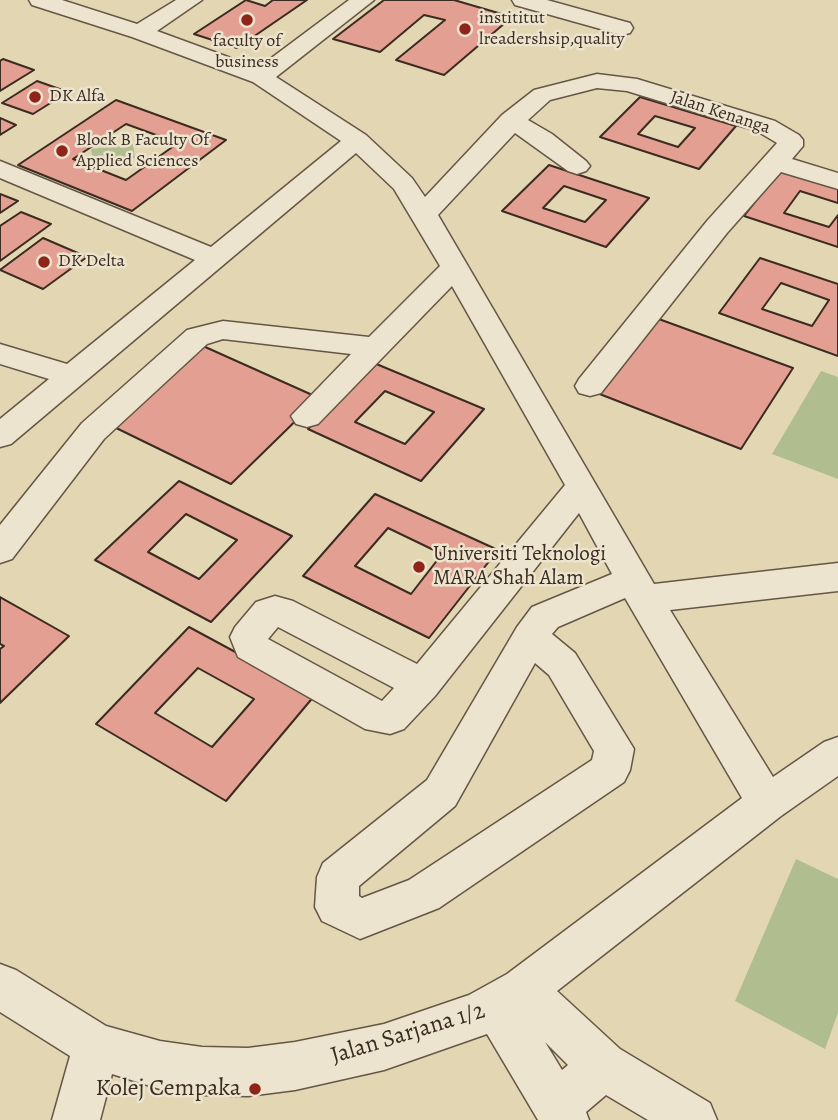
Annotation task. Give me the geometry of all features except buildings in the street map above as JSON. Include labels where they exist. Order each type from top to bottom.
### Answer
[{"type":"street","points":[[40,0],[140,32],[261,77],[357,140],[403,184],[424,214],[582,486],[639,590],[767,803]]},
{"type":"street","points":[[140,32],[191,0]]},
{"type":"street","points":[[261,77],[363,0]]},
{"type":"street","points":[[523,0],[622,28]]},
{"type":"street","name":"Jalan Kenanga","points":[[424,214],[511,120],[542,95],[597,81],[629,84],[754,122],[780,132],[790,140],[790,146],[717,227],[590,386]]},
{"type":"street","points":[[511,120],[543,139],[577,166]]},
{"type":"street","points":[[0,436],[357,140]]},
{"type":"street","points":[[775,162],[838,181]]},
{"type":"street","points":[[0,169],[216,259]]},
{"type":"street","points":[[307,416],[454,268]]},
{"type":"street","points":[[0,550],[93,431],[197,337],[223,330],[376,347]]},
{"type":"street","points":[[0,354],[72,376]]},
{"type":"street","points":[[422,685],[582,486]]},
{"type":"street","points":[[530,637],[562,664],[614,748],[610,770],[424,894],[360,919],[337,907],[338,877],[441,793],[530,637],[545,617],[639,590],[838,577]]},
{"type":"street","name":"Jalan Sarjana 1/2","points":[[0,986],[96,1046],[160,1065],[202,1071],[248,1072],[295,1066],[384,1047],[510,999],[767,803],[838,754]]},
{"type":"street","points":[[510,999],[603,1066],[692,1120]]},
{"type":"street","points":[[510,999],[560,1113],[603,1066]]},
{"type":"street","points":[[76,1120],[96,1046]]},
{"type":"green space","points":[[133,144],[135,158],[93,163],[91,149]]},
{"type":"green space","points":[[821,371],[838,377],[838,479],[772,454]]},
{"type":"green space","points":[[796,859],[838,879],[838,1013],[825,1049],[735,1001]]},
{"type":"place","name":"faculty of business","points":[[247,20]]},
{"type":"place","name":"instititut lreadershsip,quality","points":[[465,29]]},
{"type":"place","name":"DK Alfa","points":[[35,97]]},
{"type":"place","name":"Block B Faculty Of Applied Sciences","points":[[62,151]]},
{"type":"place","name":"DK Delta","points":[[44,262]]},
{"type":"place","name":"Universiti Teknologi MARA Shah Alam","points":[[419,567]]},
{"type":"place","name":"Kolej Cempaka","points":[[255,1089]]}]
